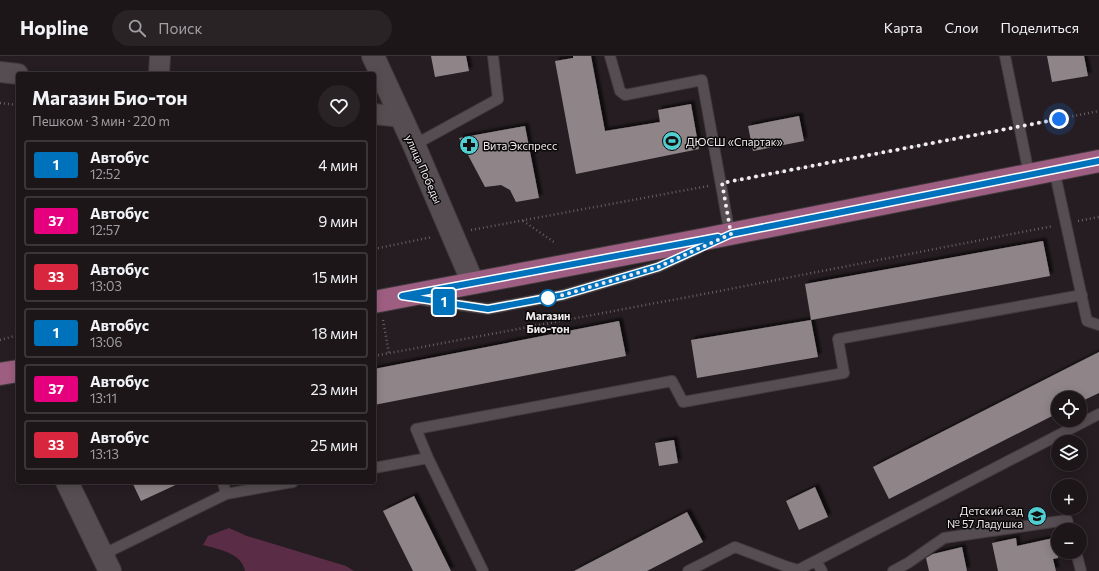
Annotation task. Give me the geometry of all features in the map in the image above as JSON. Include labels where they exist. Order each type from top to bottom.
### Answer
[{"type":"highway","points":[[376,302],[731,234],[1099,161]]},
{"type":"highway","points":[[0,374],[16,371]]},
{"type":"street","points":[[159,72],[160,56]]},
{"type":"street","name":"улица Победы","points":[[372,56],[402,117],[473,283]]},
{"type":"street","points":[[376,114],[402,117]]},
{"type":"street","points":[[68,484],[106,563]]},
{"type":"lane","points":[[414,145],[498,99],[493,56]]},
{"type":"lane","points":[[402,296],[488,309],[563,295],[658,267],[731,234],[702,80],[625,95],[620,91],[610,56]]},
{"type":"lane","points":[[1005,56],[1029,174]]},
{"type":"lane","points":[[1054,169],[1087,321],[1099,325]]},
{"type":"lane","points":[[483,571],[428,458],[416,429],[672,381],[683,402],[844,373],[838,339],[1082,295]]},
{"type":"lane","points":[[688,571],[735,547],[798,570],[1099,414]]},
{"type":"lane","points":[[376,468],[428,458]]},
{"type":"lane","points":[[224,484],[226,494]]},
{"type":"lane","points":[[106,563],[226,494],[282,484]]},
{"type":"lane","points":[[893,571],[908,563],[944,538],[1067,520],[1068,523]]},
{"type":"lane","points":[[1078,559],[1081,571]]},
{"type":"lane","points":[[816,561],[822,571]]},
{"type":"path","points":[[0,104],[16,105]]},
{"type":"path","points":[[376,249],[1099,111]]},
{"type":"path","points":[[376,356],[704,294],[1099,217]]},
{"type":"path","points":[[522,221],[554,242]]},
{"type":"path","points":[[0,340],[16,336]]},
{"type":"shaded area","points":[[229,528],[247,536],[346,566],[354,571],[245,571],[243,565],[234,556],[222,550],[203,545],[208,536]]},
{"type":"building","points":[[431,56],[466,56],[469,71],[435,77]]},
{"type":"building","points":[[573,56],[591,56],[605,131],[660,122],[658,110],[691,104],[699,149],[576,174],[555,61],[573,58]]},
{"type":"building","points":[[1047,56],[1084,56],[1088,76],[1052,82]]},
{"type":"building","points":[[799,116],[804,141],[753,151],[748,126]]},
{"type":"building","points":[[525,126],[539,198],[516,202],[510,190],[501,185],[485,187],[459,138]]},
{"type":"building","points":[[1043,241],[1050,276],[811,320],[805,284]]},
{"type":"building","points":[[811,320],[818,357],[697,378],[691,340]]},
{"type":"building","points":[[619,321],[626,356],[376,405],[376,369]]},
{"type":"building","points":[[1099,352],[1099,393],[1087,399],[1087,391],[1051,391],[1051,417],[889,499],[873,467]]},
{"type":"building","points":[[674,440],[678,463],[659,466],[655,443]]},
{"type":"building","points":[[133,484],[178,484],[141,501]]},
{"type":"building","points":[[815,487],[828,517],[799,530],[786,501]]},
{"type":"building","points":[[414,496],[451,571],[413,571],[383,511]]},
{"type":"building","points":[[687,512],[703,542],[647,571],[574,571]]},
{"type":"building","points":[[1016,538],[1017,546],[1051,539],[1051,559],[1053,559],[1056,571],[998,571],[992,543]]},
{"type":"building","points":[[962,547],[967,571],[929,571],[926,558],[933,554]]},
{"type":"bus line","name":"1","points":[[718,237],[402,296],[488,309],[563,295],[658,267],[731,234],[1099,161]]},
{"type":"place","name":"ДЮСШ «Спартак»","points":[[672,141]]},
{"type":"place","name":"Вита Экспресс","points":[[469,145]]},
{"type":"place","name":"Магазин Био-тон","points":[[548,298]]},
{"type":"place","name":"Детский сад № 57 Ладушка","points":[[1037,516]]},
{"type":"route","points":[[548,298],[658,267],[731,234],[722,183],[1059,119]]}]
